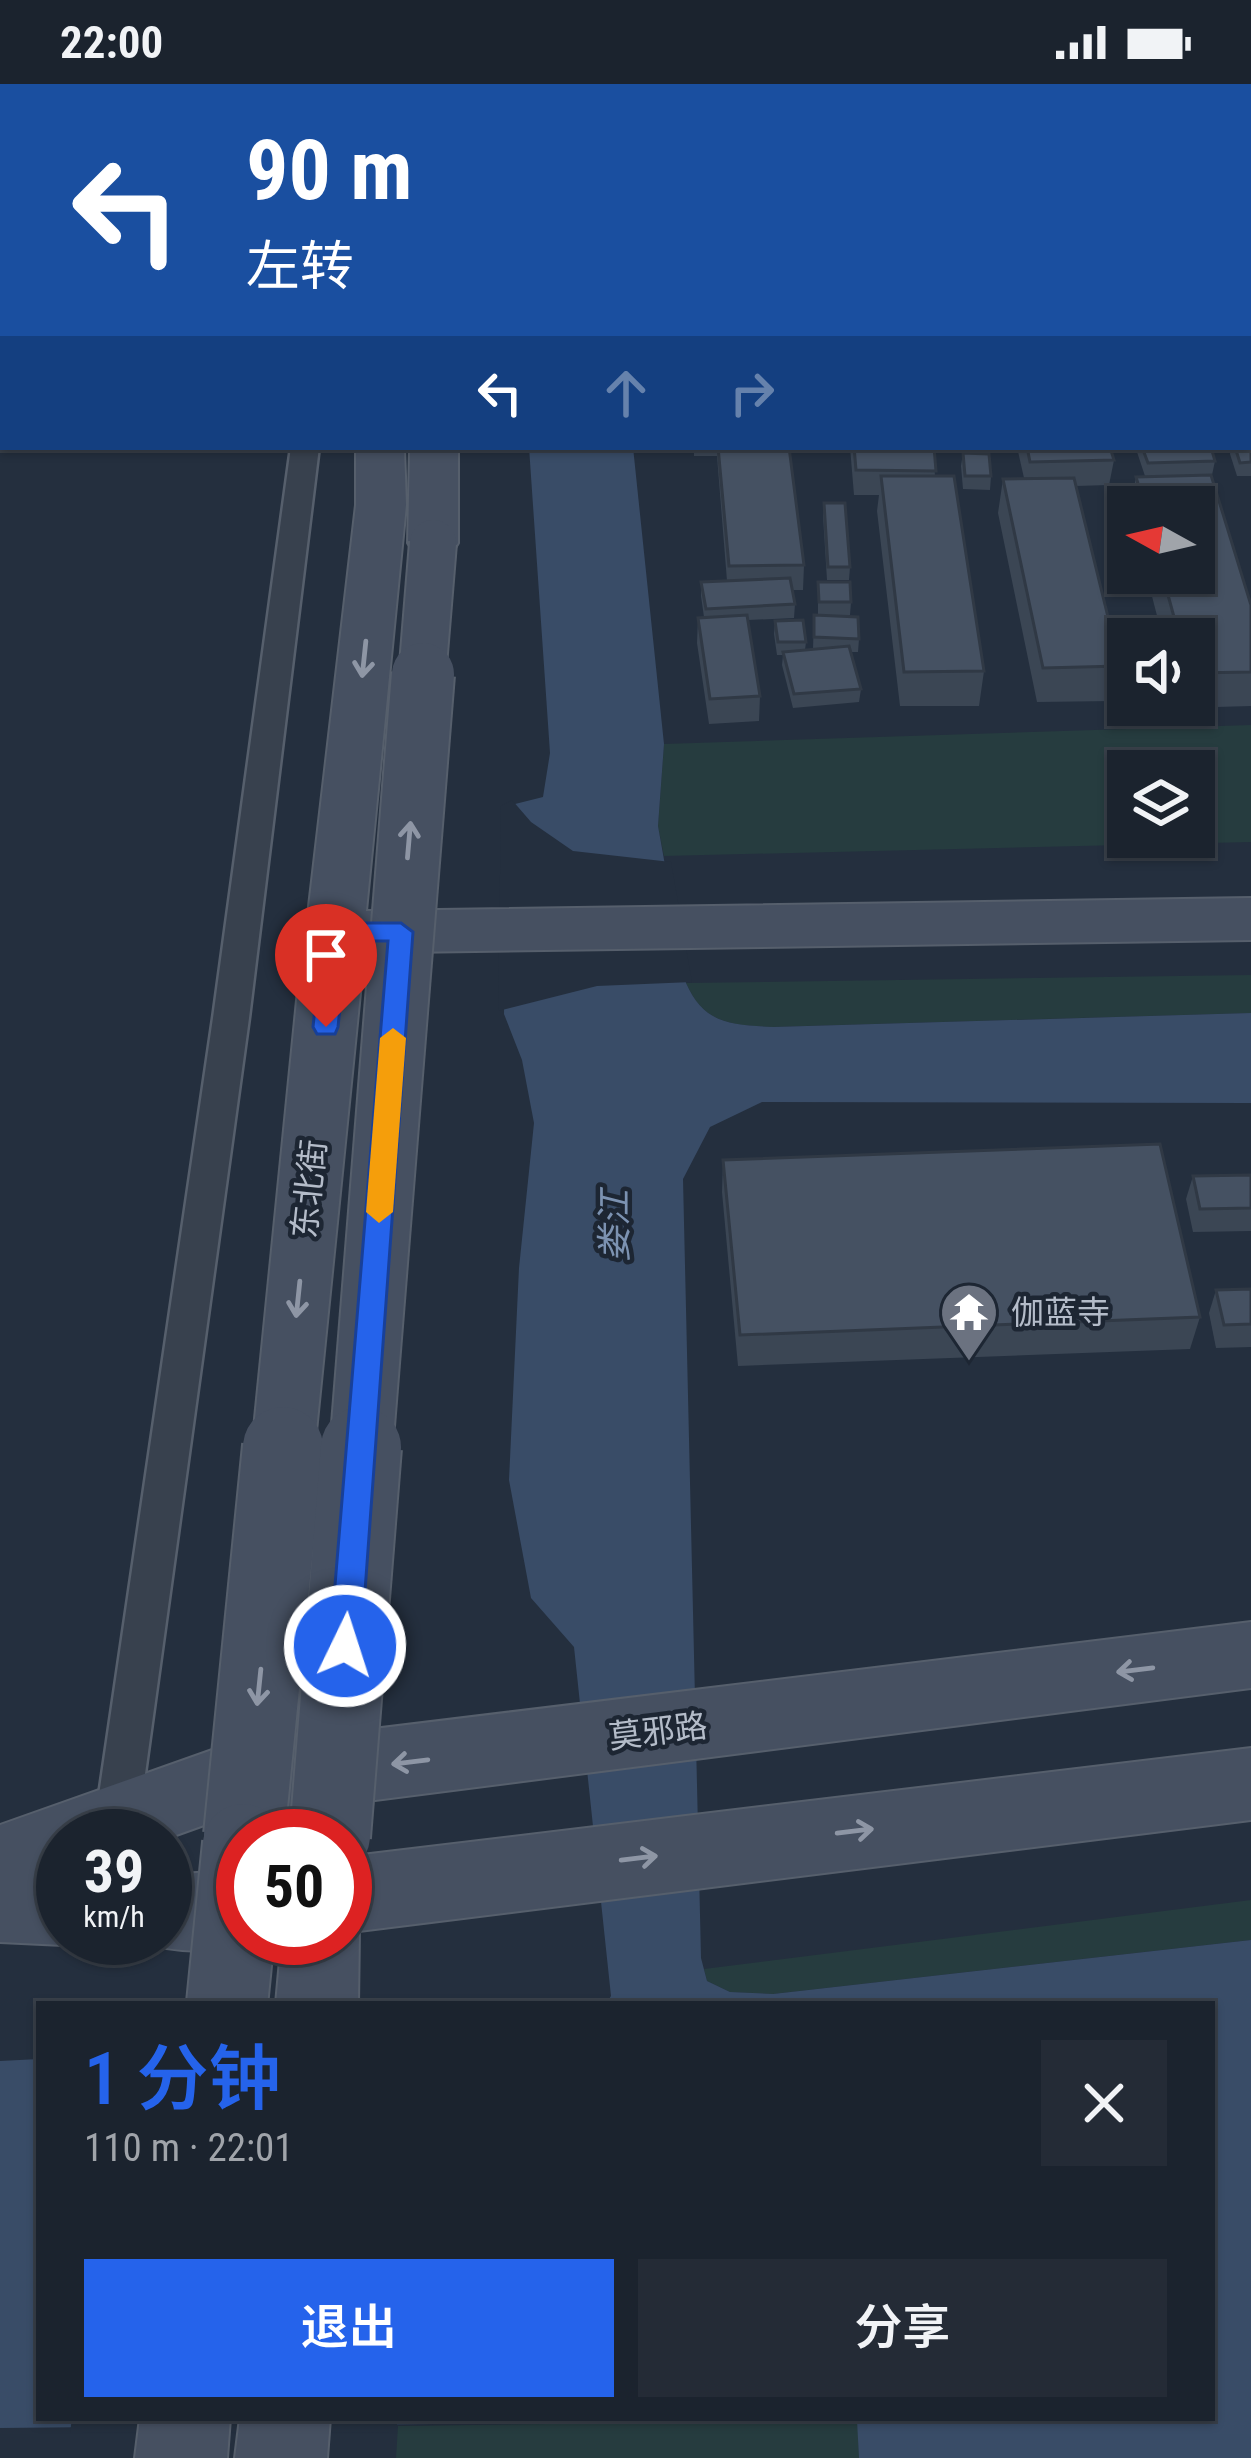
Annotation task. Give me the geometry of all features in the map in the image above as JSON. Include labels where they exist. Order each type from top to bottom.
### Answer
[{"type":"main road","points":[[381,450],[404,543]]},
{"type":"main road","points":[[404,543],[433,450]]},
{"type":"main road","name":"东北街","points":[[247,1809],[368,932],[404,543]]},
{"type":"main road","points":[[368,932],[1251,920]]},
{"type":"main road","name":"东北街","points":[[331,1809],[368,932]]},
{"type":"main road","name":"莫邪路","points":[[153,1809],[218,1784],[1251,1655]]},
{"type":"main road","points":[[372,1892],[1251,1784]]},
{"type":"main road","name":"莫邪路","points":[[0,1862],[36,1851]]},
{"type":"main road","points":[[0,1904],[36,1906]]},
{"type":"main road","name":"东北街","points":[[227,2001],[231,1965]]},
{"type":"main road","points":[[317,2001],[320,1965]]},
{"type":"main road","points":[[181,2458],[185,2421]]},
{"type":"main road","points":[[281,2458],[284,2421]]},
{"type":"lane","points":[[95,1809],[231,1018],[305,450]]},
{"type":"green space","points":[[1251,725],[1251,842],[1215,843],[1215,750],[1107,750],[1107,845],[664,856],[658,826],[664,744]]},
{"type":"green space","points":[[1251,975],[1251,1013],[772,1027],[720,1020],[701,1007],[686,983]]},
{"type":"green space","points":[[1251,1900],[1251,1940],[773,1994],[730,1992],[707,1981],[704,1969]]},
{"type":"green space","points":[[858,2421],[859,2458],[396,2458],[398,2426]]},
{"type":"water","name":"娄江","points":[[529,450],[633,450],[664,744],[658,826],[686,983],[701,1007],[720,1020],[773,1027],[1251,1013],[1251,1103],[762,1102],[710,1127],[683,1179],[701,1958],[707,1981],[730,1992],[773,1994],[1251,1940],[1251,2458],[859,2458],[857,2421],[1215,2421],[1215,2001],[608,2001],[574,1647],[531,1598],[509,1480],[519,1268],[534,1123],[522,1060],[504,1014],[507,806],[543,797],[550,753]]},
{"type":"water","points":[[36,2059],[36,2421],[750,2421],[0,2428],[0,2061]]},
{"type":"pier","points":[[512,800],[531,822],[573,851],[671,862],[692,982],[597,986],[498,1011],[501,806]]},
{"type":"pier","points":[[72,2421],[397,2421],[397,2432],[70,2433]]},
{"type":"building","points":[[718,450],[789,450],[804,565],[729,566]]},
{"type":"building","points":[[854,450],[934,450],[936,471],[856,470]]},
{"type":"building","points":[[1028,450],[1111,450],[1114,460],[1030,462]]},
{"type":"building","points":[[1143,450],[1212,450],[1215,461],[1148,463]]},
{"type":"building","points":[[1236,450],[1251,450],[1251,462],[1240,463]]},
{"type":"building","points":[[963,453],[989,454],[991,476],[965,476]]},
{"type":"building","points":[[1211,475],[1214,486],[1139,486],[1136,477]]},
{"type":"building","points":[[881,476],[954,476],[984,671],[904,672]]},
{"type":"building","points":[[1074,478],[1108,618],[1107,666],[1043,668],[1003,479]]},
{"type":"building","points":[[1215,488],[1251,605],[1251,672],[1215,673],[1215,618],[1174,618],[1168,594],[1215,594]]},
{"type":"building","points":[[824,503],[845,503],[850,567],[828,567]]},
{"type":"building","points":[[790,578],[795,604],[706,609],[701,582]]},
{"type":"building","points":[[818,582],[850,582],[851,602],[819,602]]},
{"type":"building","points":[[747,615],[760,696],[710,699],[698,618]]},
{"type":"building","points":[[814,615],[858,617],[859,639],[814,637]]},
{"type":"building","points":[[803,620],[806,642],[778,642],[775,621]]},
{"type":"building","points":[[849,646],[861,689],[794,694],[783,652]]},
{"type":"building","points":[[1160,1144],[1200,1317],[740,1335],[723,1160]]},
{"type":"building","points":[[1251,1175],[1251,1208],[1200,1209],[1193,1176]]},
{"type":"building","points":[[1251,1289],[1251,1324],[1224,1325],[1216,1290]]},
{"type":"slow traffic","points":[[379,1212],[393,1038]]},
{"type":"place","name":"伽蓝寺","points":[[969,1363]]},
{"type":"route","points":[[326,1027],[335,932],[401,932],[345,1646]]}]
